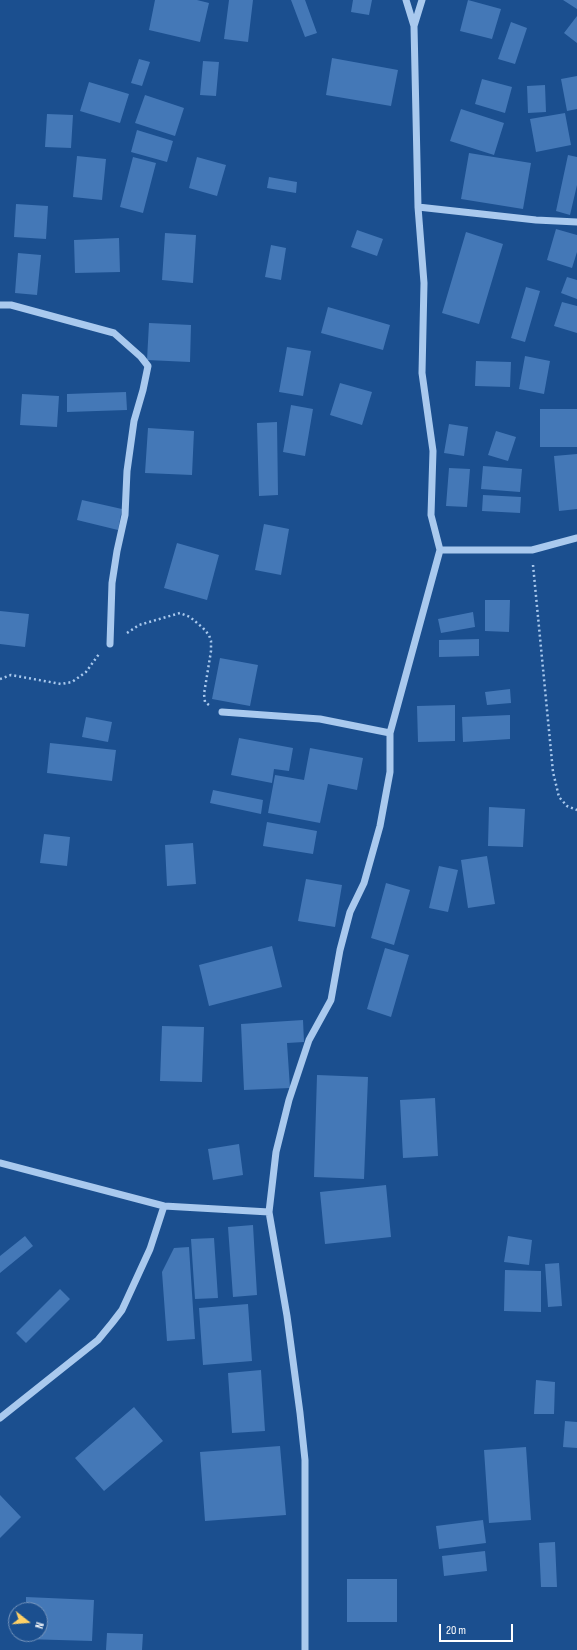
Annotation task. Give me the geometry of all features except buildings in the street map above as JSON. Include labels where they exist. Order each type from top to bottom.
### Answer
[{"type":"street","points":[[305,1650],[305,1460],[288,1323],[269,1212],[276,1152],[289,1100],[309,1040],[331,1000],[340,950],[350,912],[364,883],[380,826],[390,772],[390,733],[440,550],[431,515],[433,451],[422,373],[424,283],[418,207],[414,26],[406,0]]},
{"type":"street","points":[[414,26],[422,0]]},
{"type":"street","points":[[418,207],[536,220],[577,222]]},
{"type":"street","points":[[0,304],[10,305],[114,333],[141,357],[148,366],[134,421],[127,470],[125,515],[112,583],[110,644]]},
{"type":"street","points":[[440,550],[532,550],[577,538]]},
{"type":"street","points":[[222,712],[320,719],[390,733]]},
{"type":"street","points":[[0,1163],[164,1206],[269,1212]]},
{"type":"street","points":[[0,1418],[98,1340],[112,1323],[122,1310],[147,1256],[164,1206]]},
{"type":"path","points":[[532,550],[553,772],[559,797],[567,806],[577,810]]},
{"type":"path","points":[[0,679],[11,675],[61,684],[72,682],[86,672],[101,650],[110,644],[139,626],[180,614],[190,617],[209,635],[211,641],[211,651],[204,694],[205,702],[212,708],[222,712]]}]
